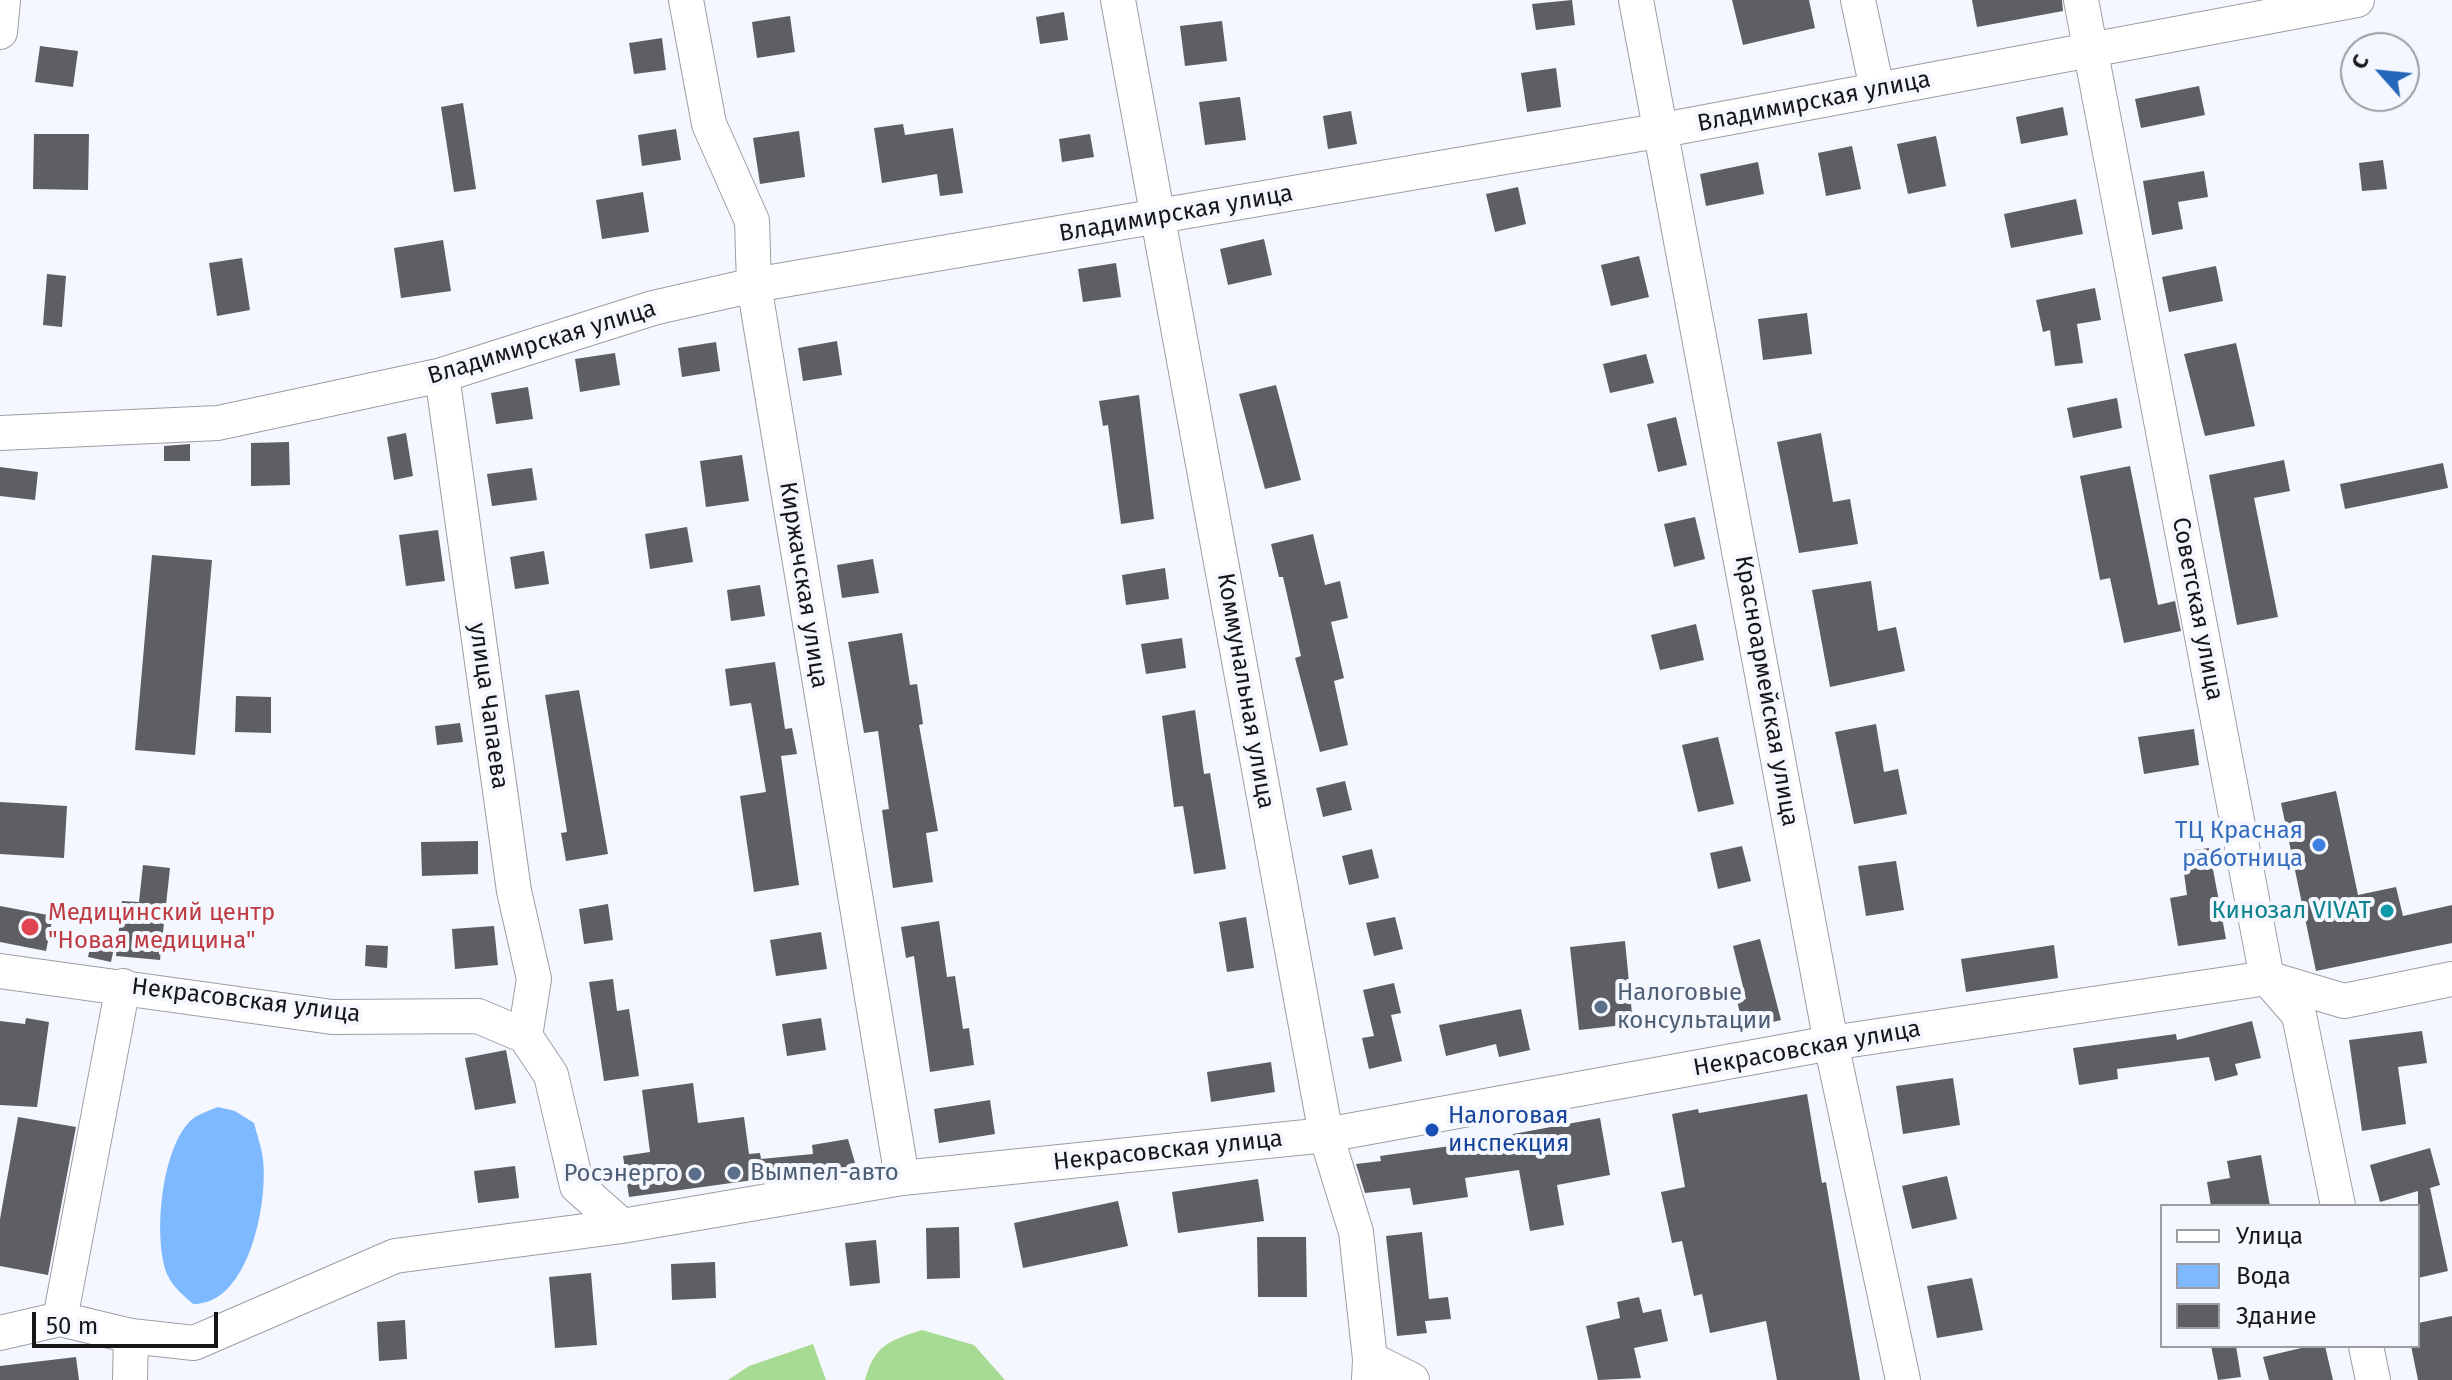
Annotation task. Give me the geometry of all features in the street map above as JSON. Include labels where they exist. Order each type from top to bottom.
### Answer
[{"type":"street","points":[[0,32],[3,0]]},
{"type":"street","name":"Киржачская улица","points":[[686,0],[709,124],[752,221],[754,285],[902,1178]]},
{"type":"street","name":"Коммунальная улица","points":[[1118,0],[1326,1135],[1356,1232],[1370,1370]]},
{"type":"street","name":"Красноармейская улица","points":[[1636,0],[1663,130],[1831,1043],[1903,1380]]},
{"type":"street","points":[[1858,0],[1877,89]]},
{"type":"street","name":"Советская улица","points":[[2081,0],[2267,978]]},
{"type":"street","name":"Владимирская улица","points":[[0,433],[218,423],[442,375],[653,308],[754,285],[1663,130],[2357,0]]},
{"type":"street","name":"улица Чапаева","points":[[442,375],[514,891],[534,979],[525,1036]]},
{"type":"street","name":"Некрасовская улица","points":[[0,971],[332,1017],[478,1016],[525,1036]]},
{"type":"street","points":[[2267,978],[2299,1015],[2338,1204]]},
{"type":"street","name":"Некрасовская улица","points":[[60,1319],[131,1336],[194,1343],[395,1256],[622,1226],[902,1178],[1326,1135],[1831,1043],[2267,978],[2344,1001],[2452,979]]},
{"type":"street","points":[[0,1333],[60,1319],[123,986]]},
{"type":"street","points":[[525,1036],[551,1075],[577,1186],[622,1226]]},
{"type":"street","points":[[130,1380],[131,1336]]},
{"type":"street","points":[[2366,1348],[2373,1380]]},
{"type":"street","points":[[1370,1370],[1412,1380]]},
{"type":"green space","points":[[922,1330],[974,1345],[1005,1380],[865,1380],[879,1351],[901,1337]]},
{"type":"green space","points":[[813,1344],[826,1380],[728,1380],[749,1366]]},
{"type":"water","points":[[218,1107],[235,1111],[254,1123],[263,1160],[262,1201],[251,1248],[241,1270],[228,1288],[212,1300],[193,1304],[173,1284],[163,1260],[163,1192],[167,1169],[183,1129],[195,1117]]},
{"type":"building","points":[[1572,0],[1575,25],[1536,30],[1532,4]]},
{"type":"building","points":[[1732,0],[1809,0],[1815,28],[1743,45]]},
{"type":"building","points":[[1972,0],[2062,0],[2063,11],[1977,27]]},
{"type":"building","points":[[1064,12],[1068,40],[1040,44],[1036,17]]},
{"type":"building","points":[[790,16],[795,52],[757,58],[752,22]]},
{"type":"building","points":[[1222,21],[1227,61],[1185,66],[1180,26]]},
{"type":"building","points":[[662,38],[666,70],[634,74],[629,43]]},
{"type":"building","points":[[40,46],[78,51],[73,87],[35,82]]},
{"type":"building","points":[[1556,68],[1561,107],[1527,112],[1521,73]]},
{"type":"building","points":[[2199,86],[2205,115],[2141,128],[2135,99]]},
{"type":"building","points":[[1240,97],[1246,140],[1205,145],[1199,102]]},
{"type":"building","points":[[463,103],[476,189],[454,192],[441,107]]},
{"type":"building","points":[[2063,107],[2068,135],[2021,144],[2016,117]]},
{"type":"building","points":[[1351,111],[1357,144],[1328,149],[1323,116]]},
{"type":"building","points":[[903,124],[905,135],[953,128],[963,193],[940,196],[937,174],[882,183],[874,128]]},
{"type":"building","points":[[676,129],[681,160],[642,166],[638,135]]},
{"type":"building","points":[[799,131],[805,177],[760,184],[753,138]]},
{"type":"building","points":[[34,134],[89,134],[88,190],[33,189]]},
{"type":"building","points":[[1090,134],[1094,157],[1062,162],[1059,139]]},
{"type":"building","points":[[1936,136],[1946,186],[1908,194],[1897,144]]},
{"type":"building","points":[[1852,146],[1861,189],[1826,196],[1818,153]]},
{"type":"building","points":[[2383,160],[2387,189],[2362,191],[2359,163]]},
{"type":"building","points":[[1758,162],[1764,194],[1706,206],[1700,174]]},
{"type":"building","points":[[2204,171],[2208,197],[2178,202],[2183,229],[2152,235],[2143,181]]},
{"type":"building","points":[[1518,187],[1526,224],[1495,232],[1486,194]]},
{"type":"building","points":[[643,192],[649,232],[602,239],[596,200]]},
{"type":"building","points":[[2076,199],[2083,234],[2011,248],[2004,214]]},
{"type":"building","points":[[1264,239],[1272,275],[1228,285],[1220,249]]},
{"type":"building","points":[[443,240],[451,291],[401,298],[394,248]]},
{"type":"building","points":[[1639,256],[1649,297],[1611,306],[1601,265]]},
{"type":"building","points":[[242,258],[250,310],[217,316],[209,263]]},
{"type":"building","points":[[1116,263],[1121,297],[1083,302],[1078,269]]},
{"type":"building","points":[[2216,266],[2223,301],[2169,312],[2162,277]]},
{"type":"building","points":[[47,274],[66,276],[62,327],[43,325]]},
{"type":"building","points":[[2095,288],[2101,320],[2077,324],[2083,363],[2055,366],[2050,330],[2043,332],[2036,300]]},
{"type":"building","points":[[1807,313],[1812,354],[1763,360],[1758,319]]},
{"type":"building","points":[[837,341],[842,375],[803,381],[798,348]]},
{"type":"building","points":[[716,342],[720,371],[682,377],[678,348]]},
{"type":"building","points":[[2236,343],[2255,426],[2205,436],[2184,354]]},
{"type":"building","points":[[615,353],[620,385],[580,392],[575,359]]},
{"type":"building","points":[[1646,354],[1654,383],[1610,393],[1603,364]]},
{"type":"building","points":[[1276,385],[1301,480],[1265,489],[1239,394]]},
{"type":"building","points":[[528,387],[533,419],[496,424],[491,393]]},
{"type":"building","points":[[1139,395],[1154,519],[1121,524],[1108,425],[1103,426],[1099,401]]},
{"type":"building","points":[[2117,398],[2122,428],[2073,438],[2067,408]]},
{"type":"building","points":[[1676,417],[1687,465],[1658,472],[1647,424]]},
{"type":"building","points":[[406,433],[413,476],[394,480],[387,437]]},
{"type":"building","points":[[1821,433],[1833,502],[1850,499],[1858,544],[1799,553],[1777,442]]},
{"type":"building","points":[[289,442],[290,485],[251,486],[251,443]]},
{"type":"building","points":[[190,444],[190,461],[164,461],[164,446]]},
{"type":"building","points":[[742,455],[749,501],[706,507],[700,461]]},
{"type":"building","points":[[2284,460],[2290,491],[2254,498],[2278,617],[2237,625],[2209,475]]},
{"type":"building","points":[[2443,463],[2448,488],[2345,509],[2340,484]]},
{"type":"building","points":[[2130,466],[2158,605],[2175,601],[2181,631],[2124,643],[2110,578],[2100,580],[2080,476]]},
{"type":"building","points":[[0,467],[38,472],[35,500],[0,496]]},
{"type":"building","points":[[532,468],[537,500],[492,506],[487,474]]},
{"type":"building","points":[[1695,517],[1705,559],[1674,567],[1664,524]]},
{"type":"building","points":[[687,527],[693,562],[650,569],[645,534]]},
{"type":"building","points":[[438,530],[445,581],[406,586],[399,535]]},
{"type":"building","points":[[1313,534],[1325,585],[1340,581],[1348,618],[1331,622],[1344,678],[1334,681],[1348,745],[1320,752],[1295,658],[1301,656],[1283,577],[1279,577],[1271,544]]},
{"type":"building","points":[[544,551],[549,584],[515,589],[510,557]]},
{"type":"building","points":[[152,555],[212,560],[195,755],[135,750]]},
{"type":"building","points":[[873,559],[879,593],[842,598],[837,565]]},
{"type":"building","points":[[1165,568],[1169,599],[1126,605],[1122,575]]},
{"type":"building","points":[[1871,581],[1878,631],[1896,627],[1905,671],[1830,687],[1812,590]]},
{"type":"building","points":[[760,585],[765,616],[731,621],[727,590]]},
{"type":"building","points":[[1696,624],[1704,660],[1660,670],[1651,635]]},
{"type":"building","points":[[902,633],[910,685],[917,684],[923,724],[919,725],[938,831],[926,833],[933,882],[893,888],[882,810],[889,809],[878,731],[864,733],[848,642]]},
{"type":"building","points":[[1182,638],[1186,668],[1146,674],[1141,644]]},
{"type":"building","points":[[775,662],[785,729],[792,728],[797,754],[781,756],[799,885],[754,892],[740,796],[766,792],[751,703],[730,706],[725,669]]},
{"type":"building","points":[[579,690],[608,854],[566,861],[561,833],[567,832],[545,695]]},
{"type":"building","points":[[236,696],[271,697],[271,733],[235,732]]},
{"type":"building","points":[[1195,710],[1204,774],[1210,773],[1226,869],[1194,874],[1183,806],[1174,807],[1162,716]]},
{"type":"building","points":[[460,723],[463,742],[437,745],[435,726]]},
{"type":"building","points":[[1876,724],[1884,772],[1898,769],[1907,814],[1854,824],[1835,732]]},
{"type":"building","points":[[2194,729],[2199,765],[2144,774],[2138,737]]},
{"type":"building","points":[[1718,737],[1734,804],[1698,812],[1682,745]]},
{"type":"building","points":[[1345,781],[1352,810],[1323,817],[1316,788]]},
{"type":"building","name":"ТЦ Красная работница","points":[[2336,791],[2358,895],[2396,887],[2403,916],[2452,905],[2452,943],[2316,971],[2281,803]]},
{"type":"building","points":[[0,802],[67,806],[64,858],[0,854]]},
{"type":"building","points":[[478,841],[478,874],[422,876],[421,842]]},
{"type":"building","points":[[1742,846],[1751,881],[1718,889],[1710,853]]},
{"type":"building","points":[[2209,848],[2226,939],[2178,946],[2170,898],[2187,895],[2181,852]]},
{"type":"building","points":[[1372,849],[1379,878],[1349,885],[1342,856]]},
{"type":"building","points":[[1896,861],[1904,910],[1866,916],[1858,866]]},
{"type":"building","points":[[143,865],[170,868],[160,960],[116,956],[122,901],[139,902]]},
{"type":"building","points":[[608,904],[613,940],[584,944],[579,909]]},
{"type":"building","points":[[0,906],[53,916],[46,951],[0,942]]},
{"type":"building","points":[[1246,917],[1254,968],[1227,972],[1219,922]]},
{"type":"building","points":[[1395,917],[1403,949],[1374,956],[1366,923]]},
{"type":"building","points":[[939,921],[947,977],[955,976],[963,1029],[969,1028],[974,1065],[930,1072],[914,956],[906,958],[901,927]]},
{"type":"building","points":[[494,926],[498,965],[455,969],[452,929]]},
{"type":"building","points":[[821,932],[827,969],[776,976],[770,940]]},
{"type":"building","points":[[92,938],[115,943],[111,962],[88,957]]},
{"type":"building","points":[[1760,939],[1781,1020],[1744,1029],[1737,1001],[1746,999],[1733,946]]},
{"type":"building","points":[[1625,941],[1633,1024],[1579,1030],[1570,947]]},
{"type":"building","points":[[366,945],[388,946],[387,968],[365,966]]},
{"type":"building","points":[[2054,945],[2058,978],[1966,992],[1961,959]]},
{"type":"building","points":[[613,979],[617,1011],[629,1009],[639,1076],[604,1081],[589,982]]},
{"type":"building","points":[[1394,983],[1401,1013],[1391,1015],[1402,1061],[1369,1069],[1362,1038],[1374,1036],[1363,990]]},
{"type":"building","points":[[1521,1009],[1530,1050],[1499,1057],[1496,1044],[1446,1056],[1439,1025]]},
{"type":"building","points":[[26,1018],[49,1022],[37,1107],[0,1105],[0,1021],[25,1024]]},
{"type":"building","points":[[821,1018],[826,1050],[787,1056],[782,1024]]},
{"type":"building","points":[[2252,1021],[2261,1058],[2235,1064],[2238,1075],[2215,1081],[2209,1057],[2117,1069],[2118,1079],[2079,1085],[2073,1048],[2176,1034],[2177,1040]]},
{"type":"building","points":[[2422,1031],[2427,1063],[2398,1067],[2406,1124],[2362,1131],[2349,1040]]},
{"type":"building","points":[[506,1050],[516,1103],[475,1110],[465,1058]]},
{"type":"building","points":[[1271,1062],[1275,1092],[1211,1102],[1207,1072]]},
{"type":"building","points":[[1953,1078],[1960,1125],[1903,1134],[1896,1086]]},
{"type":"building","points":[[693,1083],[698,1123],[744,1117],[749,1154],[760,1153],[761,1159],[813,1154],[812,1145],[848,1139],[856,1166],[629,1197],[623,1156],[650,1152],[642,1090]]},
{"type":"building","points":[[1807,1094],[1822,1183],[1826,1182],[1860,1380],[1777,1380],[1766,1321],[1710,1333],[1702,1294],[1694,1296],[1682,1241],[1672,1243],[1661,1192],[1685,1187],[1672,1114],[1698,1109],[1699,1113]]},
{"type":"building","points":[[990,1100],[995,1134],[939,1143],[934,1109]]},
{"type":"building","points":[[18,1117],[76,1127],[48,1275],[0,1266],[0,1219]]},
{"type":"building","points":[[1600,1118],[1610,1175],[1557,1185],[1564,1225],[1530,1231],[1519,1170],[1465,1178],[1468,1197],[1413,1205],[1410,1188],[1365,1193],[1356,1164],[1381,1161],[1380,1156],[1513,1137],[1513,1134]]},
{"type":"building","points":[[2430,1148],[2440,1185],[2430,1188],[2448,1271],[2420,1278],[2418,1191],[2380,1202],[2370,1165]]},
{"type":"building","points":[[2261,1155],[2270,1204],[2211,1204],[2207,1182],[2230,1178],[2227,1161]]},
{"type":"building","points":[[515,1166],[519,1198],[478,1203],[474,1171]]},
{"type":"building","points":[[1947,1176],[1957,1219],[1912,1229],[1902,1186]]},
{"type":"building","points":[[1258,1179],[1264,1221],[1178,1233],[1172,1192]]},
{"type":"building","points":[[1118,1201],[1128,1246],[1023,1268],[1014,1223]]},
{"type":"building","points":[[959,1227],[960,1278],[927,1279],[926,1228]]},
{"type":"building","points":[[1422,1232],[1429,1299],[1448,1297],[1451,1319],[1425,1321],[1427,1333],[1397,1336],[1386,1236]]},
{"type":"building","points":[[1257,1237],[1306,1237],[1307,1297],[1258,1297]]},
{"type":"building","points":[[876,1240],[880,1283],[850,1286],[845,1243]]},
{"type":"building","points":[[715,1262],[716,1298],[672,1300],[671,1264]]},
{"type":"building","points":[[591,1273],[597,1345],[555,1348],[549,1277]]},
{"type":"building","points":[[1972,1278],[1983,1330],[1937,1338],[1927,1286]]},
{"type":"building","points":[[1639,1297],[1643,1313],[1661,1309],[1668,1341],[1634,1348],[1641,1378],[1598,1380],[1586,1326],[1620,1318],[1617,1302]]},
{"type":"building","points":[[2452,1316],[2452,1380],[2418,1380],[2411,1348],[2420,1348],[2420,1323]]},
{"type":"building","points":[[405,1320],[407,1359],[379,1361],[377,1322]]},
{"type":"building","points":[[2211,1348],[2236,1348],[2241,1377],[2218,1380]]},
{"type":"building","points":[[2301,1348],[2325,1348],[2333,1380],[2269,1380],[2263,1357]]},
{"type":"building","points":[[76,1357],[79,1380],[0,1380],[0,1366]]},
{"type":"place","name":"ТЦ Красная работница","points":[[2319,845]]},
{"type":"place","name":"Кинозал VIVAT","points":[[2387,911]]},
{"type":"place","name":"Медицинский центр \"Новая медицина\"","points":[[30,927]]},
{"type":"place","name":"Налоговые консультации","points":[[1601,1007]]},
{"type":"place","name":"Налоговая инспекция","points":[[1432,1130]]},
{"type":"place","name":"Вымпел-авто","points":[[734,1173]]},
{"type":"place","name":"Росэнерго","points":[[695,1174]]}]
